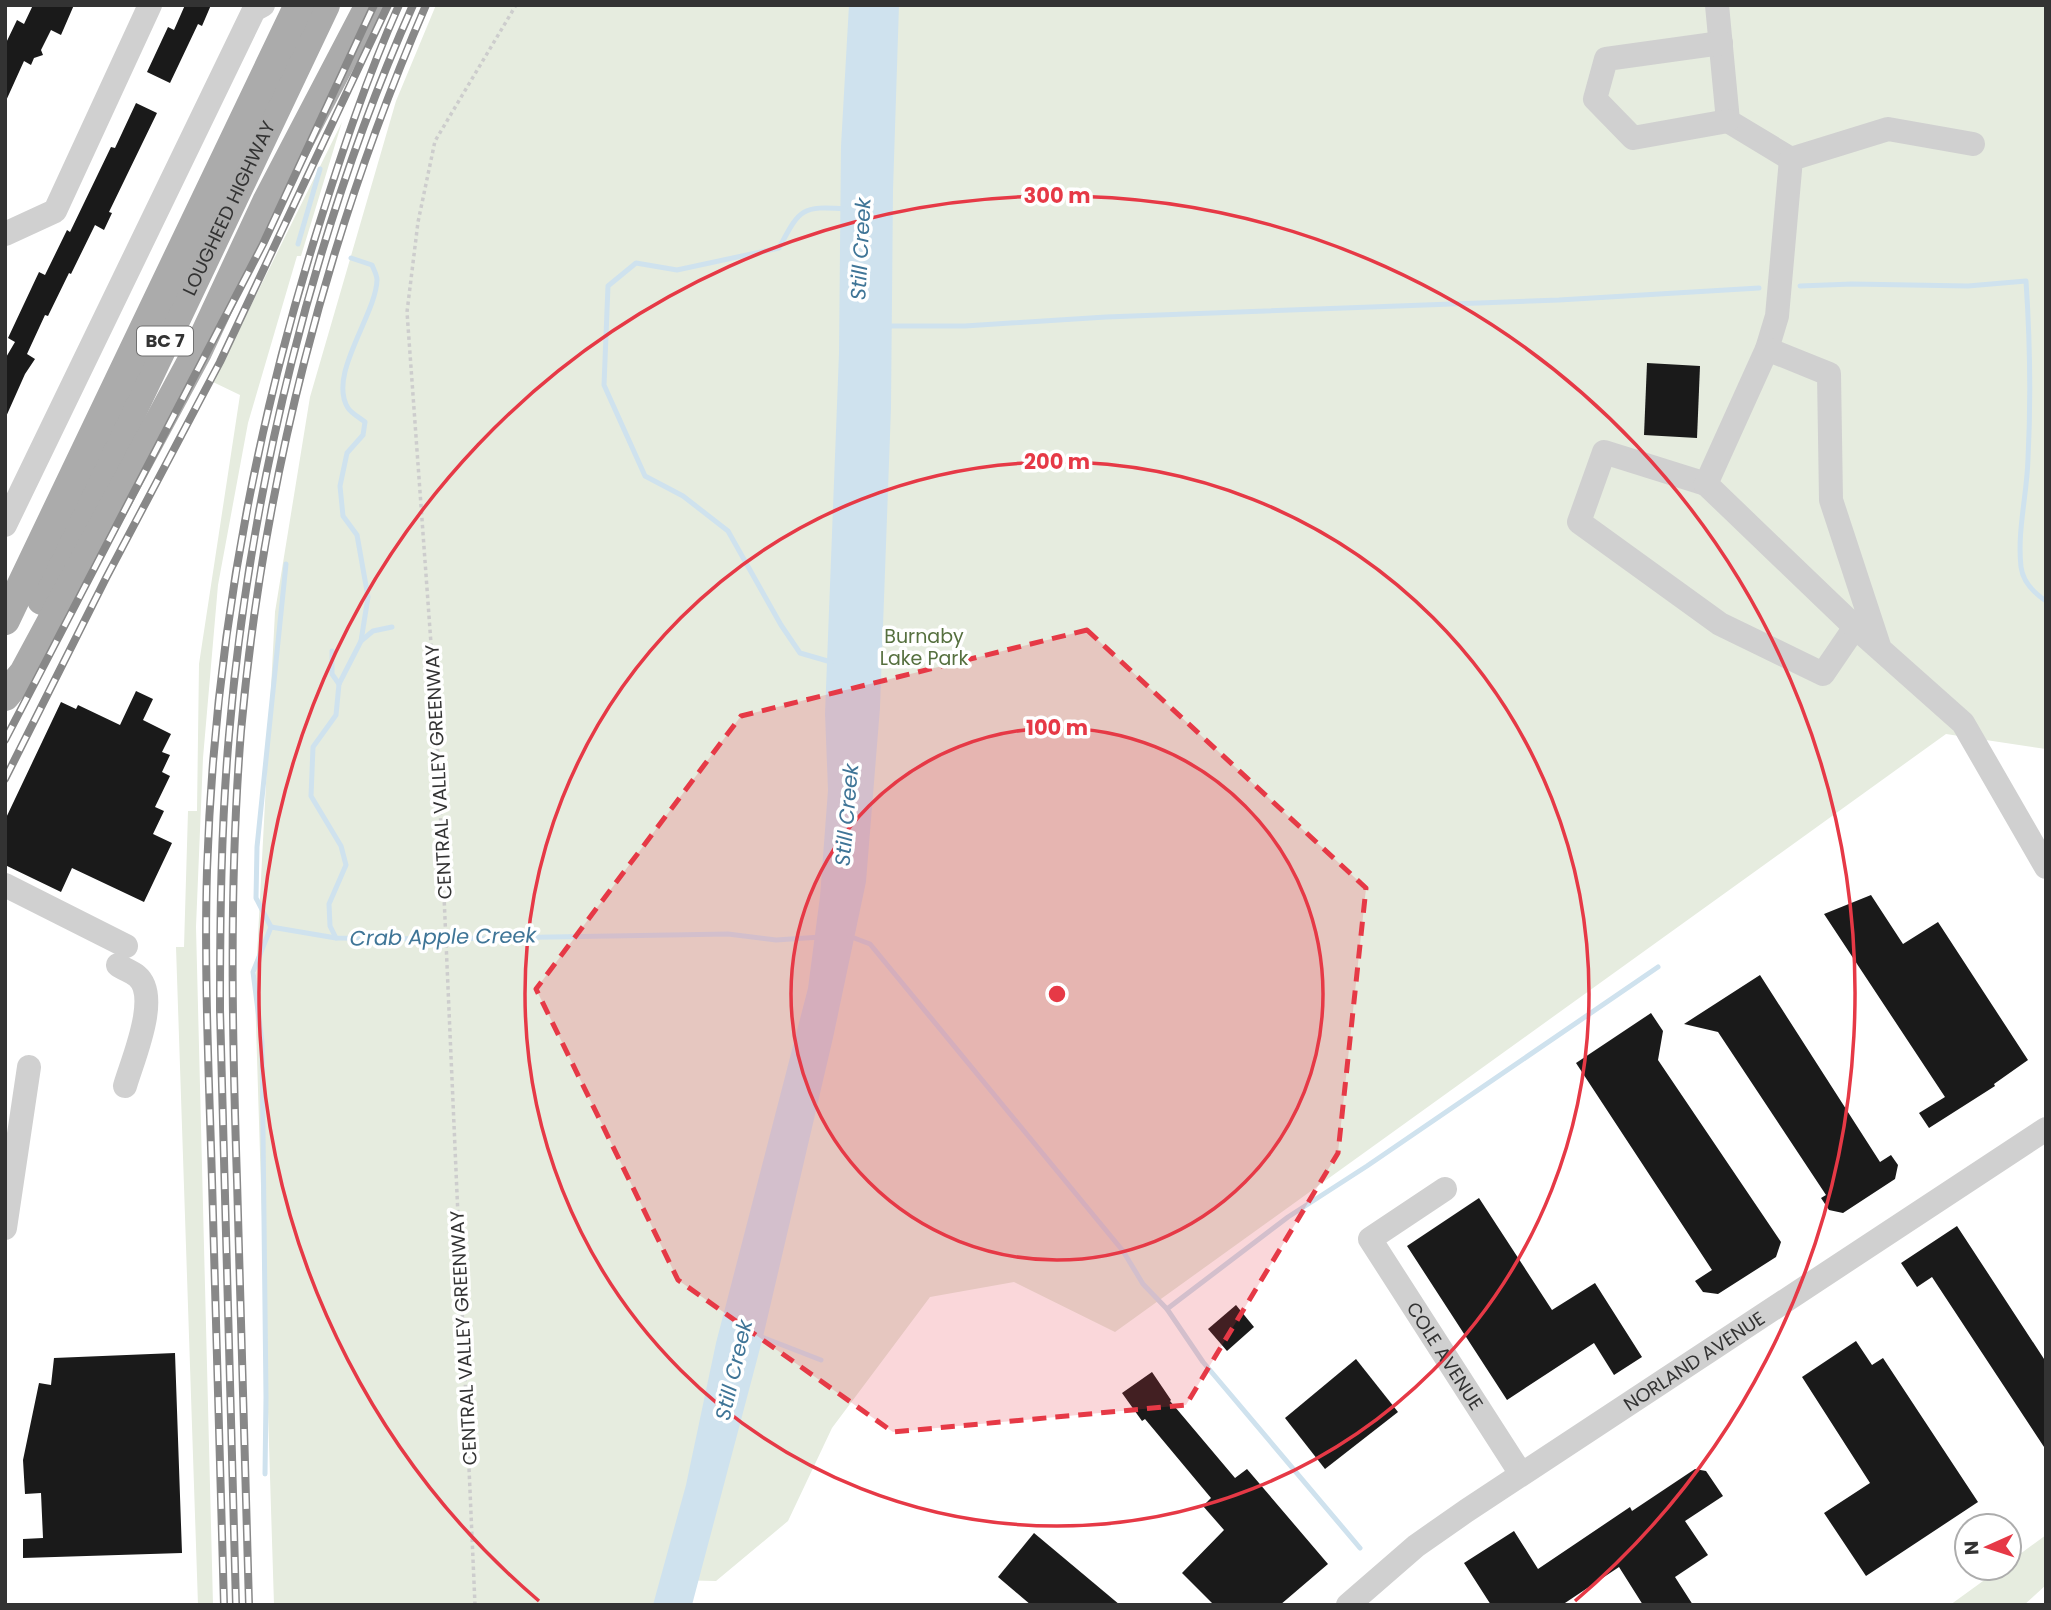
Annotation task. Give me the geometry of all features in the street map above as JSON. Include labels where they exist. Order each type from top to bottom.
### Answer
[{"type":"main road","name":"LOUGHEED HIGHWAY","points":[[5,676],[325,5]]},
{"type":"main road","points":[[5,696],[24,673],[197,352],[267,202],[370,5]]},
{"type":"main road","name":"LOUGHEED HIGHWAY","points":[[5,620],[289,9]]},
{"type":"street","points":[[5,234],[55,211],[150,5]]},
{"type":"street","points":[[5,525],[254,10],[263,5]]},
{"type":"street","points":[[1717,5],[1728,121]]},
{"type":"street","points":[[1721,43],[1606,59],[1595,99],[1633,138],[1728,121],[1791,159],[1888,129],[1973,144]]},
{"type":"street","points":[[1706,484],[1767,349],[1777,316],[1791,159]]},
{"type":"street","points":[[1767,349],[1829,374],[1831,500],[1880,649]]},
{"type":"street","points":[[1854,627],[1823,674],[1720,624],[1579,522],[1604,452],[1706,484],[1854,627],[1963,723],[2046,867]]},
{"type":"street","points":[[5,885],[122,956],[139,976],[146,991],[146,1016],[125,1086]]},
{"type":"street","points":[[5,1228],[29,1067]]},
{"type":"street","name":"NORLAND AVENUE","points":[[1348,1605],[1416,1546],[1521,1474],[2046,1129]]},
{"type":"street","name":"COLE AVENUE","points":[[1444,1189],[1370,1239],[1521,1474]]},
{"type":"path","name":"CENTRAL VALLEY GREENWAY","points":[[475,1605],[435,699],[407,312],[418,222],[435,141],[516,5]]},
{"type":"highlighted area","points":[[1087,630],[1366,888],[1338,1153],[1186,1405],[893,1432],[678,1280],[536,989],[741,716]]},
{"type":"green space","name":"Burnaby Lake Park","points":[[436,5],[2046,5],[2046,749],[1946,734],[1115,1332],[1014,1282],[930,1297],[832,1428],[788,1521],[716,1581],[673,1580],[667,1605],[274,1605],[255,993],[275,612],[310,397],[396,101]]},
{"type":"green space","points":[[342,122],[301,256],[297,256],[248,423],[218,585],[203,758],[196,927],[213,1605],[198,1605],[176,947],[184,947],[188,811],[197,811],[199,664],[240,395],[213,382]]},
{"type":"green space","points":[[2046,1535],[2046,1585],[2024,1605],[1950,1605],[1982,1582],[2023,1582],[2023,1552]]},
{"type":"water","name":"Still Creek","points":[[849,5],[899,5],[893,190],[891,408],[880,708],[866,882],[833,1038],[763,1337],[692,1605],[653,1605],[686,1485],[716,1343],[808,988],[820,896],[828,790],[825,714],[839,353],[841,146]]},
{"type":"building","points":[[33,5],[74,5],[61,35],[51,30],[41,50],[43,55],[34,58],[31,65],[24,61],[5,103],[5,45],[17,20],[24,24]]},
{"type":"building","points":[[185,5],[211,5],[202,26],[198,24],[170,83],[147,72],[168,27],[174,30]]},
{"type":"building","points":[[136,103],[157,113],[109,212],[112,213],[104,230],[95,225],[48,316],[45,315],[27,354],[35,359],[25,374],[5,419],[5,359],[15,342],[8,338],[39,272],[45,275],[67,230],[70,232],[111,147],[115,148]]},
{"type":"building","points":[[1647,363],[1700,366],[1697,438],[1644,435]]},
{"type":"building","points":[[136,691],[153,699],[143,720],[171,734],[162,752],[170,755],[162,772],[170,776],[155,807],[164,811],[153,834],[172,843],[144,902],[72,868],[61,892],[5,865],[5,820],[61,702],[76,709],[78,705],[120,725]]},
{"type":"building","points":[[1871,895],[1903,944],[1938,922],[2028,1060],[1994,1084],[1995,1086],[1929,1128],[1919,1113],[1945,1097],[1824,914]]},
{"type":"building","points":[[1760,975],[1880,1162],[1891,1155],[1898,1165],[1895,1179],[1843,1213],[1829,1210],[1821,1198],[1826,1195],[1718,1032],[1684,1024]]},
{"type":"building","points":[[1651,1013],[1663,1031],[1658,1060],[1781,1242],[1776,1257],[1718,1294],[1703,1292],[1695,1281],[1712,1270],[1576,1063]]},
{"type":"building","points":[[1479,1198],[1552,1310],[1595,1283],[1642,1357],[1614,1375],[1594,1343],[1507,1400],[1407,1246]]},
{"type":"building","points":[[1957,1226],[2046,1362],[2046,1450],[1932,1277],[1917,1287],[1901,1263]]},
{"type":"building","points":[[1236,1305],[1254,1327],[1227,1351],[1208,1329]]},
{"type":"building","points":[[1856,1341],[1872,1365],[1883,1358],[1978,1502],[1963,1512],[1953,1512],[1953,1519],[1866,1576],[1824,1513],[1870,1483],[1802,1377]]},
{"type":"building","points":[[175,1353],[182,1553],[23,1558],[23,1539],[43,1538],[41,1493],[25,1494],[23,1460],[39,1383],[51,1385],[54,1358]]},
{"type":"building","points":[[1356,1359],[1398,1412],[1325,1469],[1285,1418]]},
{"type":"building","points":[[1152,1372],[1170,1401],[1235,1478],[1247,1469],[1328,1564],[1280,1605],[1214,1605],[1182,1573],[1224,1530],[1203,1506],[1211,1498],[1145,1419],[1142,1421],[1122,1393]]},
{"type":"building","points":[[1695,1469],[1706,1471],[1723,1496],[1685,1521],[1708,1555],[1675,1577],[1693,1605],[1643,1605],[1619,1567],[1562,1605],[1491,1605],[1464,1563],[1514,1531],[1538,1569],[1630,1507],[1632,1511]]},
{"type":"building","points":[[1034,1533],[1120,1605],[1031,1605],[998,1577]]},
{"type":"waterway","name":"Crab Apple Creek","points":[[298,244],[320,169]]},
{"type":"waterway","name":"Still Creek","points":[[831,662],[800,653],[781,625],[728,531],[683,496],[645,476],[604,385],[608,286],[636,263],[677,270],[779,248],[791,226],[803,213],[819,208],[845,209]]},
{"type":"waterway","name":"Crab Apple Creek","points":[[351,258],[372,265],[377,280],[375,294],[354,345],[344,379],[343,394],[348,408],[365,422],[363,435],[347,453],[340,486],[343,516],[357,535],[368,597],[361,641],[339,684],[336,715],[313,747],[311,796],[341,846],[346,865],[329,904],[330,926],[336,938],[728,934],[776,940],[821,937]]},
{"type":"waterway","points":[[1800,286],[1968,286],[2026,281],[2030,415],[2020,554],[2022,572],[2027,582],[2033,591],[2046,601]]},
{"type":"waterway","points":[[885,326],[965,326],[1106,317],[1559,300],[1759,288]]},
{"type":"waterway","points":[[265,1474],[262,1042],[253,972],[271,927],[256,898],[257,847],[286,564]]},
{"type":"waterway","points":[[361,641],[373,631],[392,627]]},
{"type":"waterway","points":[[332,651],[332,674],[339,684]]},
{"type":"waterway","points":[[271,927],[336,938]]},
{"type":"waterway","points":[[849,936],[870,944],[1123,1251],[1143,1284],[1167,1309],[1203,1362],[1360,1548]]},
{"type":"waterway","points":[[1167,1309],[1288,1217],[1658,967]]},
{"type":"waterway","name":"Still Creek","points":[[759,1336],[821,1360]]},
{"type":"railway","points":[[5,740],[263,244],[374,5]]},
{"type":"railway","points":[[5,779],[106,578],[220,362],[388,5]]},
{"type":"railway","points":[[224,1605],[206,947],[211,789],[218,707],[241,545],[274,385],[336,171],[399,5]]},
{"type":"railway","points":[[236,1605],[220,976],[224,804],[239,644],[252,550],[291,363],[345,179],[377,90],[413,5]]},
{"type":"railway","points":[[249,1605],[233,956],[237,787],[251,638],[283,452],[305,360],[358,180],[426,5]]}]
